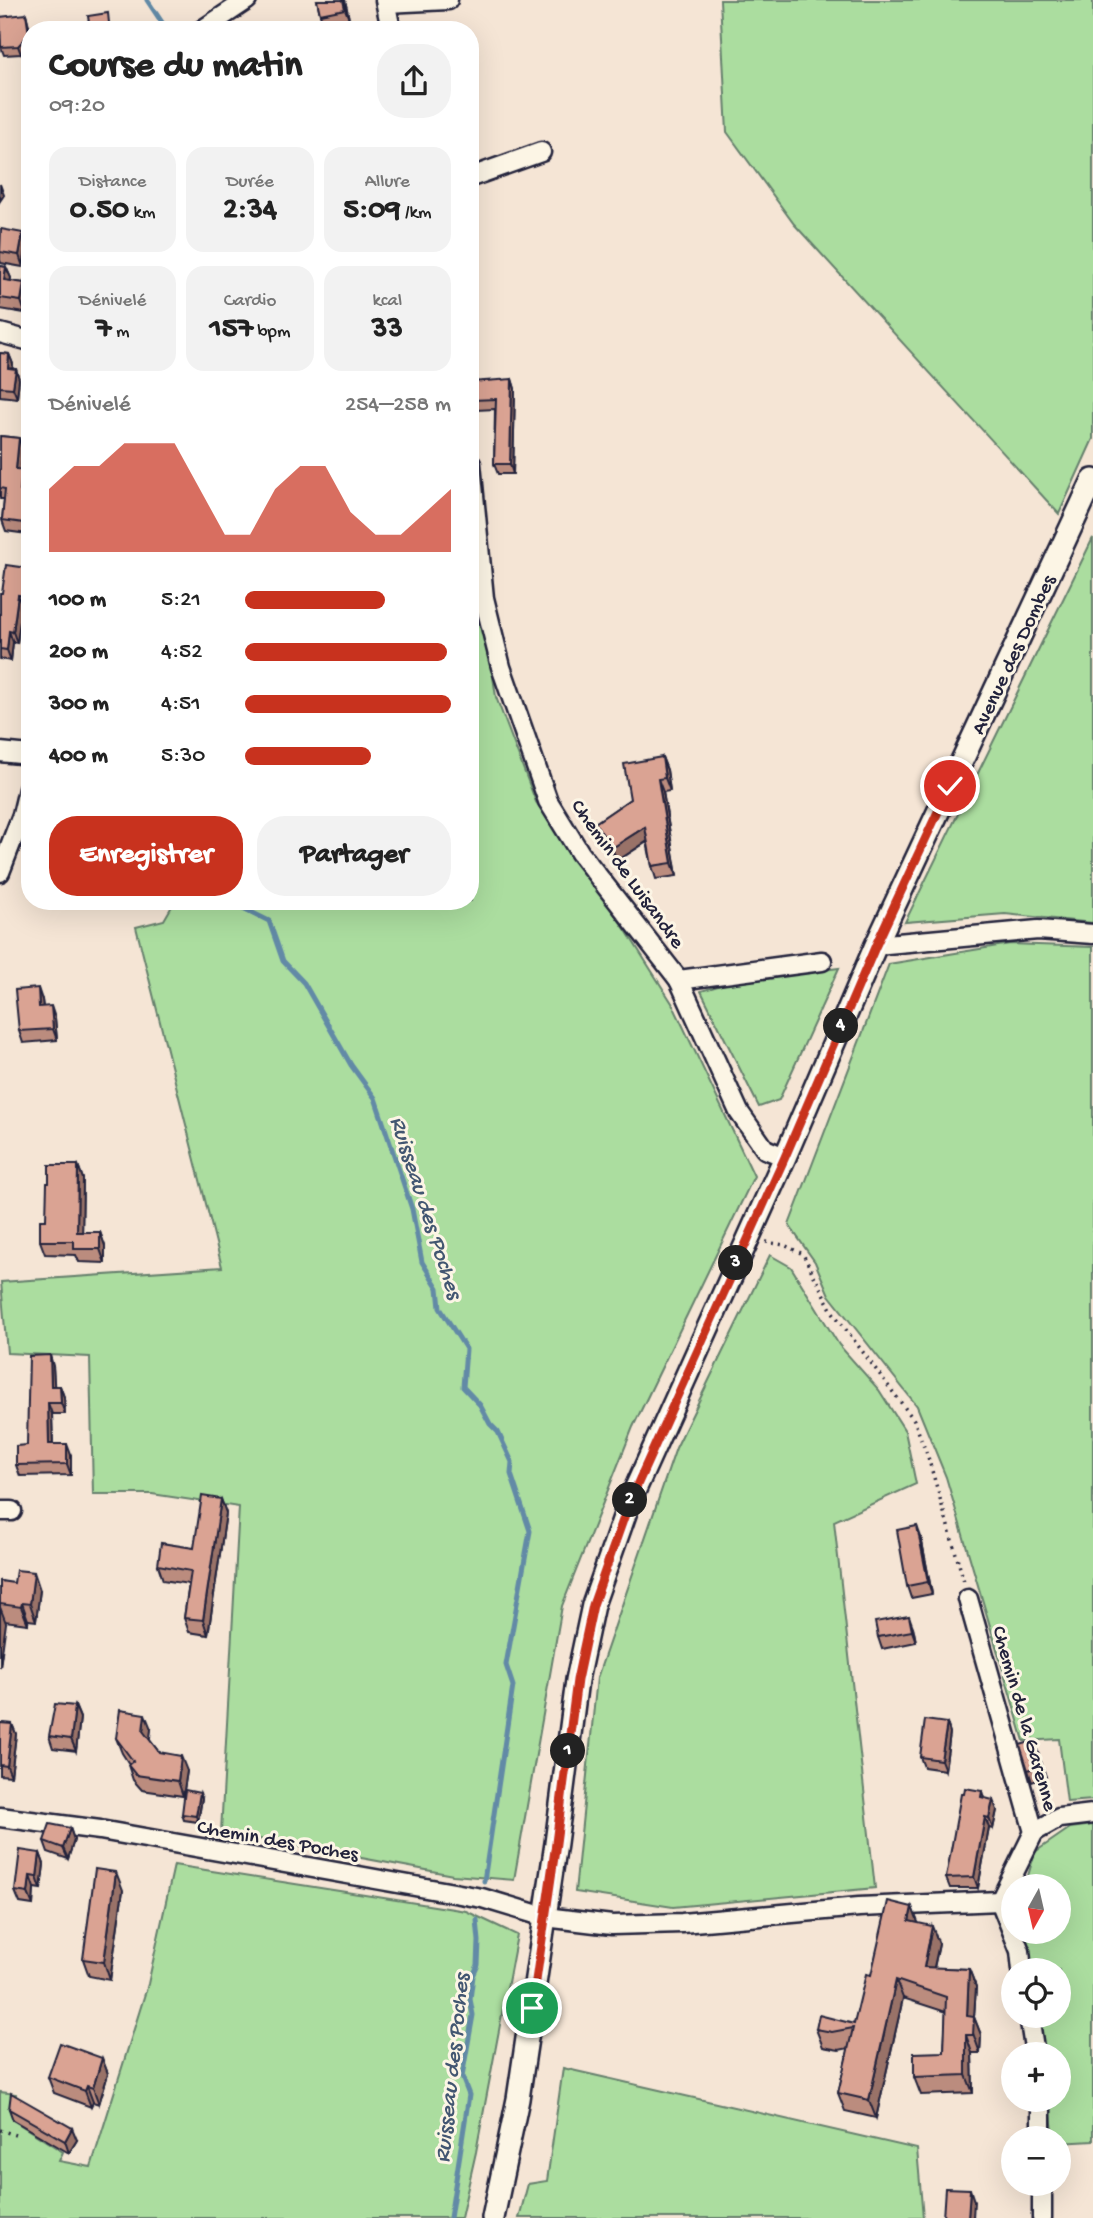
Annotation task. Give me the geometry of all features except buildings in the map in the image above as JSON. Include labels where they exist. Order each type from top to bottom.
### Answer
[{"type":"main road","name":"Avenue des Dombes","points":[[493,2218],[518,2099],[577,1680],[593,1605],[629,1503],[785,1157],[876,945],[1093,480]]},
{"type":"street","points":[[216,21],[247,0]]},
{"type":"street","points":[[389,21],[385,2],[448,0]]},
{"type":"street","points":[[479,174],[541,152]]},
{"type":"street","points":[[0,333],[21,339]]},
{"type":"street","name":"Chemin de Luisandre","points":[[479,546],[484,598],[501,667],[548,801],[580,853],[679,980],[739,1112],[765,1149],[785,1157]]},
{"type":"street","points":[[0,752],[21,754]]},
{"type":"street","points":[[0,872],[21,819]]},
{"type":"street","points":[[876,945],[1038,930],[1093,934]]},
{"type":"street","points":[[679,980],[822,961]]},
{"type":"street","name":"Chemin de la Garenne","points":[[968,1599],[1034,1832],[1000,1901]]},
{"type":"street","points":[[1034,1832],[1059,1818],[1093,1814]]},
{"type":"street","name":"Chemin des Poches","points":[[0,1818],[100,1830],[482,1898],[545,1917]]},
{"type":"street","points":[[545,1917],[612,1925],[859,1907],[1000,1901],[1021,1958]]},
{"type":"street","points":[[1042,2196],[1042,2218]]},
{"type":"path","points":[[747,1238],[784,1245],[803,1254],[832,1311],[914,1420],[928,1457],[968,1599]]},
{"type":"path","points":[[0,2130],[15,2135]]},
{"type":"green space","points":[[720,0],[1093,0],[1093,439],[1059,514],[794,224],[727,132]]},
{"type":"green space","points":[[1093,538],[1093,923],[1005,914],[905,922]]},
{"type":"green space","points":[[479,570],[496,697],[536,802],[627,932],[672,1003],[754,1176],[633,1427],[562,1606],[514,1880],[453,1875],[221,1832],[239,1507],[152,1494],[93,1494],[90,1357],[7,1353],[1,1282],[222,1267],[136,927],[164,920],[170,910],[479,910]]},
{"type":"green space","points":[[1010,944],[1093,947],[1093,1800],[1067,1802],[1059,1739],[1024,1741],[946,1477],[917,1406],[829,1295],[815,1262],[789,1225],[889,964]]},
{"type":"green space","points":[[839,968],[779,1100],[759,1107],[701,991],[735,981]]},
{"type":"green space","points":[[770,1255],[791,1267],[839,1345],[879,1390],[905,1431],[916,1484],[834,1521],[875,1888],[673,1907],[575,1892],[597,1678],[676,1448]]},
{"type":"green space","points":[[1093,1825],[1093,2141],[1071,2142],[1071,2126],[1052,2126],[1051,2112],[1071,2112],[1071,2042],[1040,2042],[1039,2028],[1071,2028],[1071,1958],[1028,1958],[1026,1944],[1071,1944],[1071,1874],[1029,1874],[1035,1852],[1070,1828]]},
{"type":"green space","points":[[174,1865],[466,1911],[517,1935],[461,2218],[0,2218],[0,2092],[16,2094],[13,2120],[63,2152],[59,2161],[91,2167],[148,1984]]},
{"type":"green space","points":[[563,2068],[917,2149],[923,2218],[519,2218],[528,2184],[547,2181]]},
{"type":"waterway","name":"Ruisseau des Poches","points":[[147,0],[161,21]]},
{"type":"waterway","name":"Ruisseau des Poches","points":[[247,910],[269,921],[283,961],[304,983],[351,1065],[375,1098],[412,1209],[422,1262],[438,1288],[440,1308],[466,1349],[463,1387],[480,1405],[490,1424],[498,1432],[512,1462],[511,1474],[530,1531],[506,1665],[513,1686],[484,1881]]},
{"type":"waterway","name":"Ruisseau des Poches","points":[[450,2218],[469,2095],[462,2077],[473,2015],[470,1999],[473,1976],[478,1965],[477,1920]]},
{"type":"route","points":[[532,2008],[577,1680],[593,1605],[629,1503],[785,1157],[876,945],[950,786]]}]
